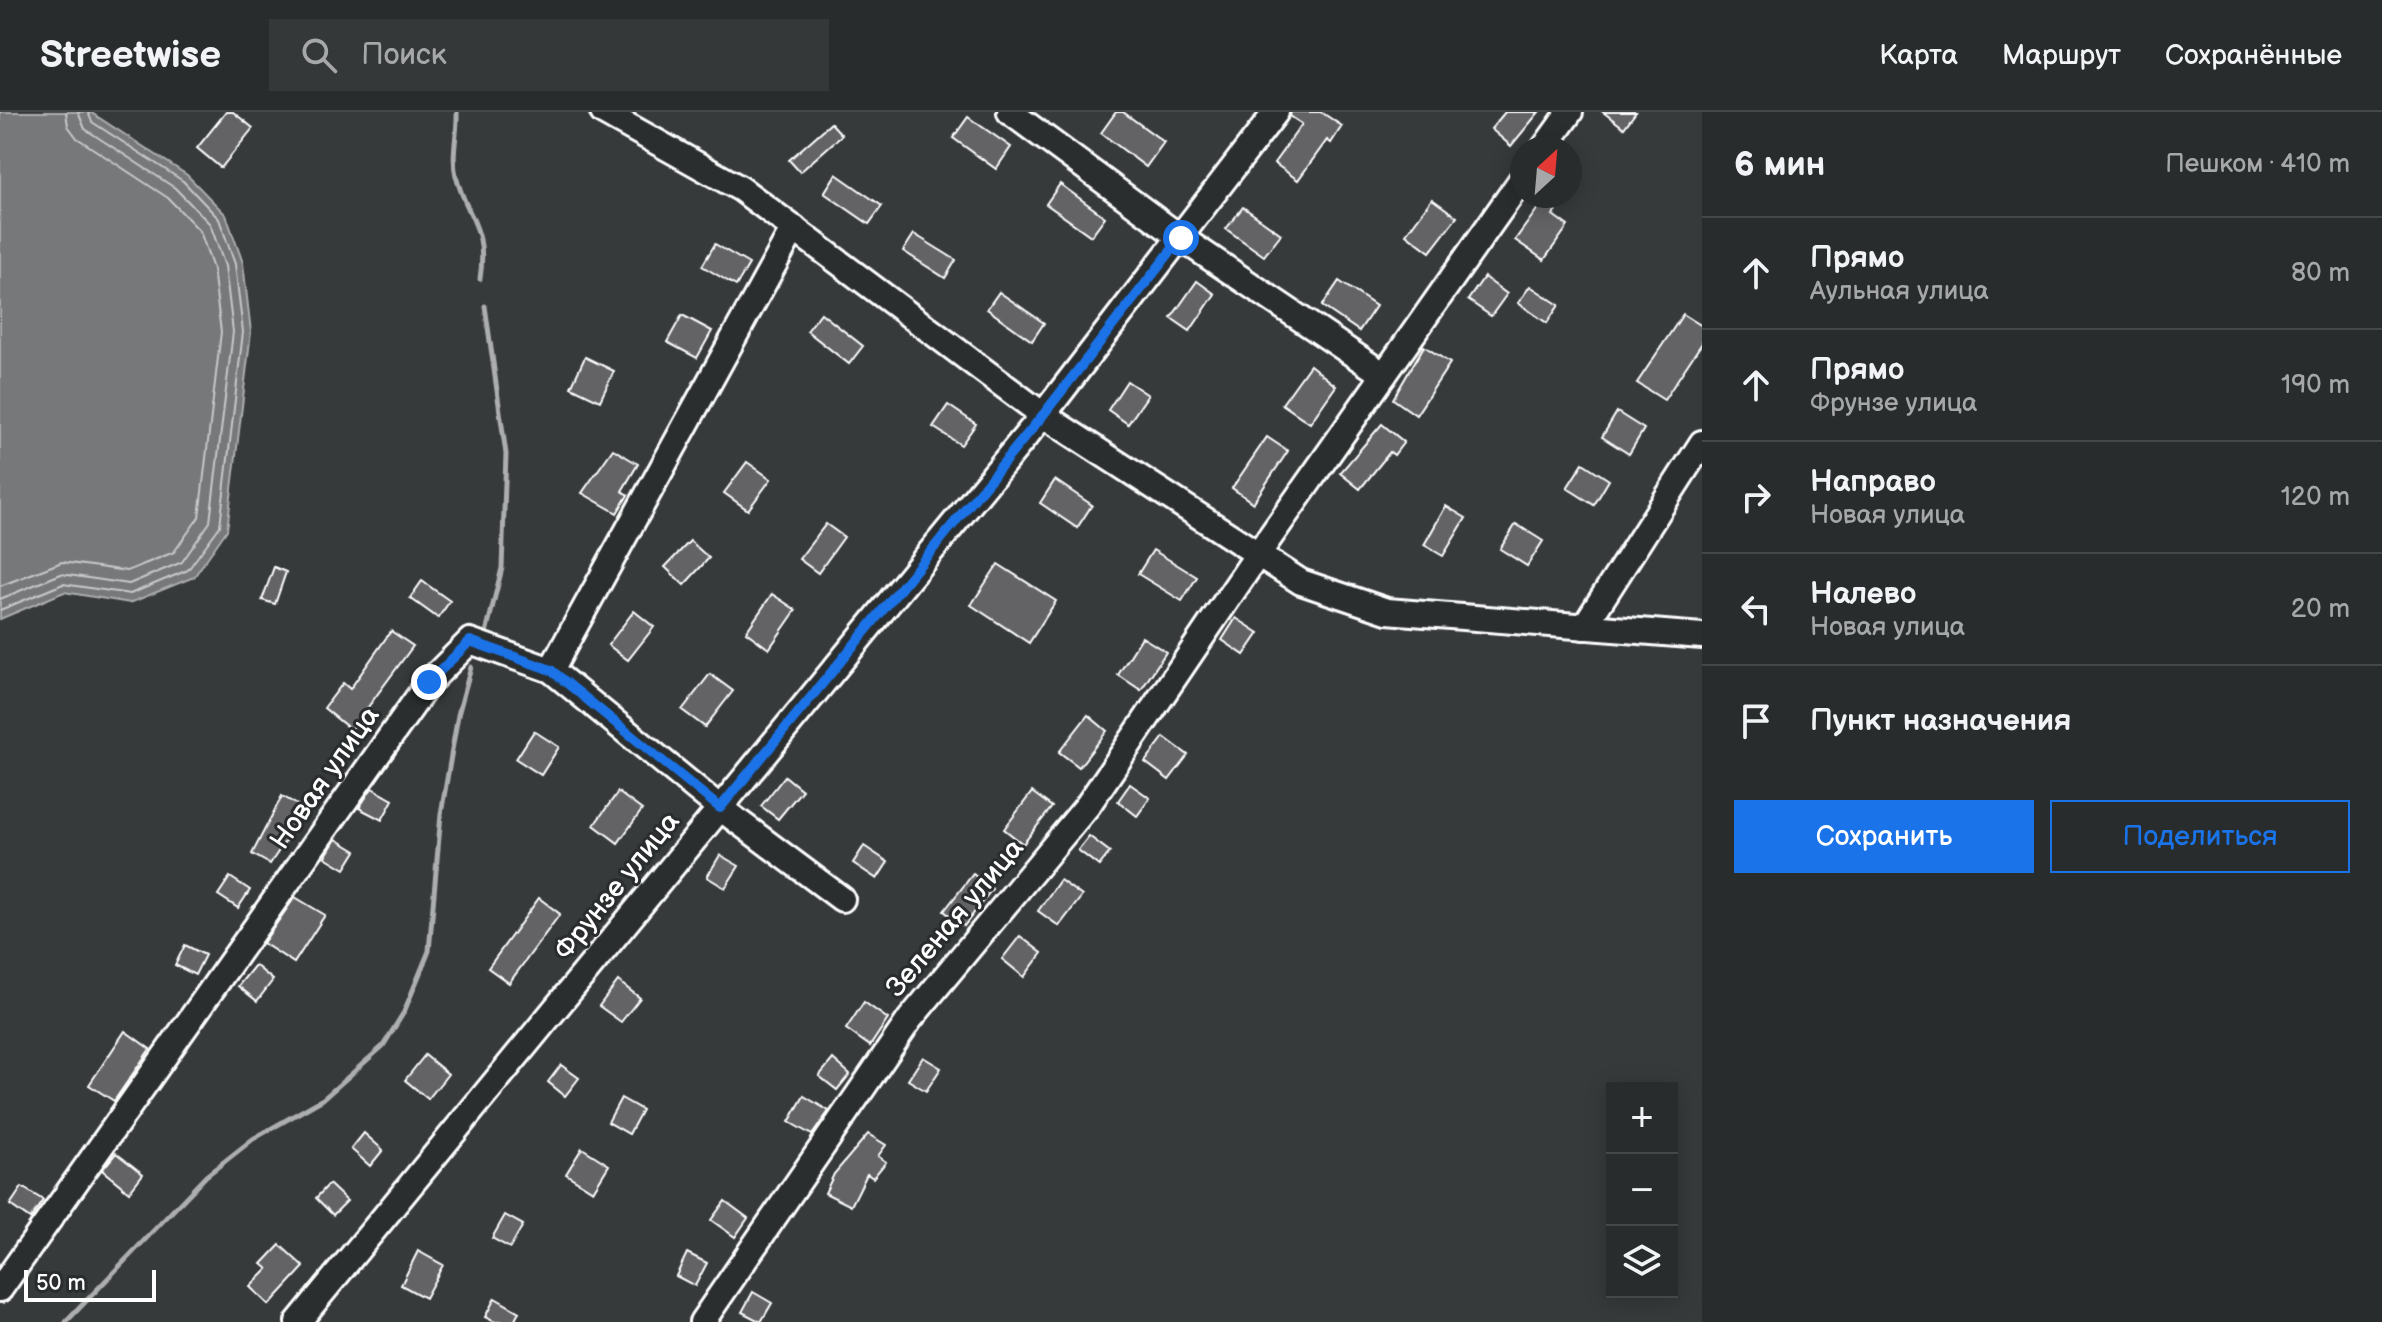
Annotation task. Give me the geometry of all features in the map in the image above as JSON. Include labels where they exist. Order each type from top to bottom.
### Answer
[{"type":"street","points":[[603,112],[741,189],[1043,415],[1301,582],[1387,611],[1702,636]]},
{"type":"street","points":[[1010,112],[1181,238],[1384,375]]},
{"type":"street","name":"Фрунзе улица","points":[[298,1322],[1043,415],[1276,112]]},
{"type":"street","points":[[1553,136],[1570,112]]},
{"type":"street","name":"Зеленая улица","points":[[702,1322],[910,1019],[1088,805],[1258,554],[1510,196]]},
{"type":"street","points":[[551,670],[794,228]]},
{"type":"street","points":[[1584,627],[1702,443]]},
{"type":"street","name":"Новая улица","points":[[0,1289],[429,682],[470,641],[551,670],[720,808],[842,899]]},
{"type":"water","points":[[0,112],[90,112],[187,175],[226,215],[243,263],[251,332],[227,530],[194,577],[130,603],[64,592],[0,619]]},
{"type":"building","points":[[226,112],[233,112],[253,128],[221,168],[197,148]]},
{"type":"building","points":[[1116,112],[1123,112],[1164,142],[1146,167],[1101,133]]},
{"type":"building","points":[[1291,112],[1321,112],[1342,126],[1331,143],[1327,140],[1298,180],[1274,163],[1302,124],[1290,116]]},
{"type":"building","points":[[1505,112],[1539,112],[1519,136],[1510,136],[1510,145],[1491,129]]},
{"type":"building","points":[[1603,112],[1636,112],[1624,128]]},
{"type":"building","points":[[968,117],[1011,147],[996,169],[953,138]]},
{"type":"building","points":[[831,123],[842,135],[800,172],[789,160]]},
{"type":"building","points":[[836,174],[882,206],[869,224],[824,193]]},
{"type":"building","points":[[1060,184],[1105,217],[1091,236],[1046,204]]},
{"type":"building","points":[[1432,199],[1457,217],[1430,252],[1406,234]]},
{"type":"building","points":[[1243,207],[1281,234],[1264,256],[1226,229]]},
{"type":"building","points":[[1538,208],[1558,208],[1553,215],[1568,226],[1544,260],[1515,240]]},
{"type":"building","points":[[914,234],[956,260],[945,278],[903,251]]},
{"type":"building","points":[[715,244],[749,264],[736,286],[702,266]]},
{"type":"building","points":[[1484,277],[1507,294],[1491,316],[1468,300]]},
{"type":"building","points":[[1197,281],[1215,294],[1190,331],[1171,318]]},
{"type":"building","points":[[1339,281],[1376,306],[1359,331],[1322,306]]},
{"type":"building","points":[[1530,286],[1559,305],[1547,323],[1518,303]]},
{"type":"building","points":[[999,292],[1044,323],[1032,341],[987,309]]},
{"type":"building","points":[[821,313],[863,346],[849,364],[807,331]]},
{"type":"building","points":[[1683,314],[1702,326],[1702,343],[1664,400],[1637,383]]},
{"type":"building","points":[[682,315],[712,331],[697,358],[667,342]]},
{"type":"building","points":[[1424,346],[1450,363],[1416,415],[1393,399]]},
{"type":"building","points":[[585,357],[614,371],[600,401],[571,387]]},
{"type":"building","points":[[1310,365],[1336,386],[1310,423],[1282,404]]},
{"type":"building","points":[[1127,381],[1148,395],[1128,424],[1108,410]]},
{"type":"building","points":[[948,405],[976,424],[961,445],[933,427]]},
{"type":"building","points":[[1617,412],[1644,429],[1629,454],[1602,437]]},
{"type":"building","points":[[1382,424],[1404,442],[1394,455],[1390,452],[1360,489],[1340,473]]},
{"type":"building","points":[[1267,437],[1288,451],[1253,503],[1232,488]]},
{"type":"building","points":[[613,449],[638,464],[622,491],[628,495],[617,513],[582,493]]},
{"type":"building","points":[[747,462],[771,479],[748,510],[724,493]]},
{"type":"building","points":[[1583,463],[1609,480],[1594,505],[1567,488]]},
{"type":"building","points":[[1055,480],[1092,505],[1077,528],[1040,503]]},
{"type":"building","points":[[1446,506],[1466,518],[1443,556],[1424,545]]},
{"type":"building","points":[[826,524],[844,537],[818,573],[799,559]]},
{"type":"building","points":[[1516,524],[1543,541],[1527,566],[1500,549]]},
{"type":"building","points":[[690,541],[709,558],[684,585],[665,567]]},
{"type":"building","points":[[1153,550],[1197,577],[1182,601],[1138,574]]},
{"type":"building","points":[[998,564],[1056,601],[1029,643],[971,605]]},
{"type":"building","points":[[274,567],[286,572],[275,604],[262,600]]},
{"type":"building","points":[[422,581],[450,601],[438,618],[410,598]]},
{"type":"building","points":[[772,594],[796,610],[769,649],[746,632]]},
{"type":"building","points":[[634,611],[654,627],[628,660],[608,645]]},
{"type":"building","points":[[1236,618],[1259,633],[1244,655],[1222,640]]},
{"type":"building","points":[[391,631],[413,646],[351,730],[324,708],[343,683],[350,689]]},
{"type":"building","points":[[1142,637],[1166,652],[1141,690],[1118,675]]},
{"type":"building","points":[[710,674],[733,691],[705,727],[682,710]]},
{"type":"building","points":[[1088,715],[1107,731],[1079,767],[1059,752]]},
{"type":"building","points":[[534,731],[559,747],[541,775],[516,759]]},
{"type":"building","points":[[1164,737],[1188,755],[1169,780],[1145,762]]},
{"type":"building","points":[[785,776],[802,790],[778,819],[761,806]]},
{"type":"building","points":[[1130,784],[1150,798],[1137,816],[1118,801]]},
{"type":"building","points":[[372,788],[393,800],[382,820],[359,808]]},
{"type":"building","points":[[618,792],[642,810],[618,843],[594,825]]},
{"type":"building","points":[[1032,792],[1052,807],[1023,844],[1004,829]]},
{"type":"building","points":[[282,796],[306,810],[270,864],[252,854]]},
{"type":"building","points":[[1089,836],[1110,852],[1099,866],[1078,850]]},
{"type":"building","points":[[336,839],[356,851],[345,869],[325,857]]},
{"type":"building","points":[[864,846],[888,862],[877,879],[853,863]]},
{"type":"building","points":[[720,855],[739,866],[725,888],[707,877]]},
{"type":"building","points":[[973,874],[992,889],[964,926],[944,911]]},
{"type":"building","points":[[230,877],[250,890],[238,908],[218,895]]},
{"type":"building","points":[[1060,880],[1082,896],[1059,926],[1038,911]]},
{"type":"building","points":[[295,897],[325,915],[294,963],[263,943]]},
{"type":"building","points":[[539,898],[560,914],[509,983],[488,968]]},
{"type":"building","points":[[1020,936],[1042,953],[1024,977],[1002,959]]},
{"type":"building","points":[[185,945],[205,955],[195,975],[175,965]]},
{"type":"building","points":[[255,965],[273,980],[257,1001],[238,986]]},
{"type":"building","points":[[618,981],[640,998],[621,1022],[599,1006]]},
{"type":"building","points":[[864,1002],[888,1019],[870,1046],[846,1029]]},
{"type":"building","points":[[125,1031],[150,1049],[114,1101],[89,1085]]},
{"type":"building","points":[[425,1055],[448,1074],[428,1099],[405,1080]]},
{"type":"building","points":[[923,1057],[941,1068],[926,1091],[908,1080]]},
{"type":"building","points":[[833,1059],[850,1074],[837,1090],[819,1076]]},
{"type":"building","points":[[561,1065],[579,1078],[565,1096],[548,1082]]},
{"type":"building","points":[[804,1096],[829,1111],[812,1135],[789,1122]]},
{"type":"building","points":[[621,1098],[642,1110],[629,1134],[608,1122]]},
{"type":"building","points":[[364,1133],[383,1150],[370,1166],[351,1149]]},
{"type":"building","points":[[868,1134],[886,1145],[878,1156],[886,1162],[873,1178],[867,1174],[851,1206],[825,1193],[834,1174]]},
{"type":"building","points":[[582,1148],[609,1165],[593,1191],[566,1174]]},
{"type":"building","points":[[116,1153],[143,1174],[129,1192],[102,1170]]},
{"type":"building","points":[[329,1184],[347,1201],[333,1215],[316,1198]]},
{"type":"building","points":[[22,1187],[43,1200],[30,1219],[10,1205]]},
{"type":"building","points":[[725,1201],[748,1218],[735,1237],[711,1220]]},
{"type":"building","points":[[505,1215],[523,1225],[510,1248],[492,1238]]},
{"type":"building","points":[[280,1245],[304,1267],[269,1305],[250,1287],[268,1269],[262,1264]]},
{"type":"building","points":[[418,1251],[443,1265],[425,1298],[401,1285]]},
{"type":"building","points":[[687,1253],[707,1263],[695,1286],[676,1276]]},
{"type":"building","points":[[753,1292],[772,1303],[761,1322],[742,1312]]},
{"type":"building","points":[[495,1298],[519,1312],[514,1322],[495,1322],[485,1317]]},
{"type":"waterway","points":[[457,112],[456,176],[479,234],[480,279]]},
{"type":"waterway","points":[[485,306],[506,454],[502,568],[486,633]]},
{"type":"waterway","points":[[66,1322],[206,1176],[253,1139],[323,1099],[383,1046],[404,1012],[429,951],[441,814],[458,715],[471,667]]},
{"type":"route","points":[[429,682],[470,641],[551,670],[720,808],[1043,415],[1181,238]]}]
